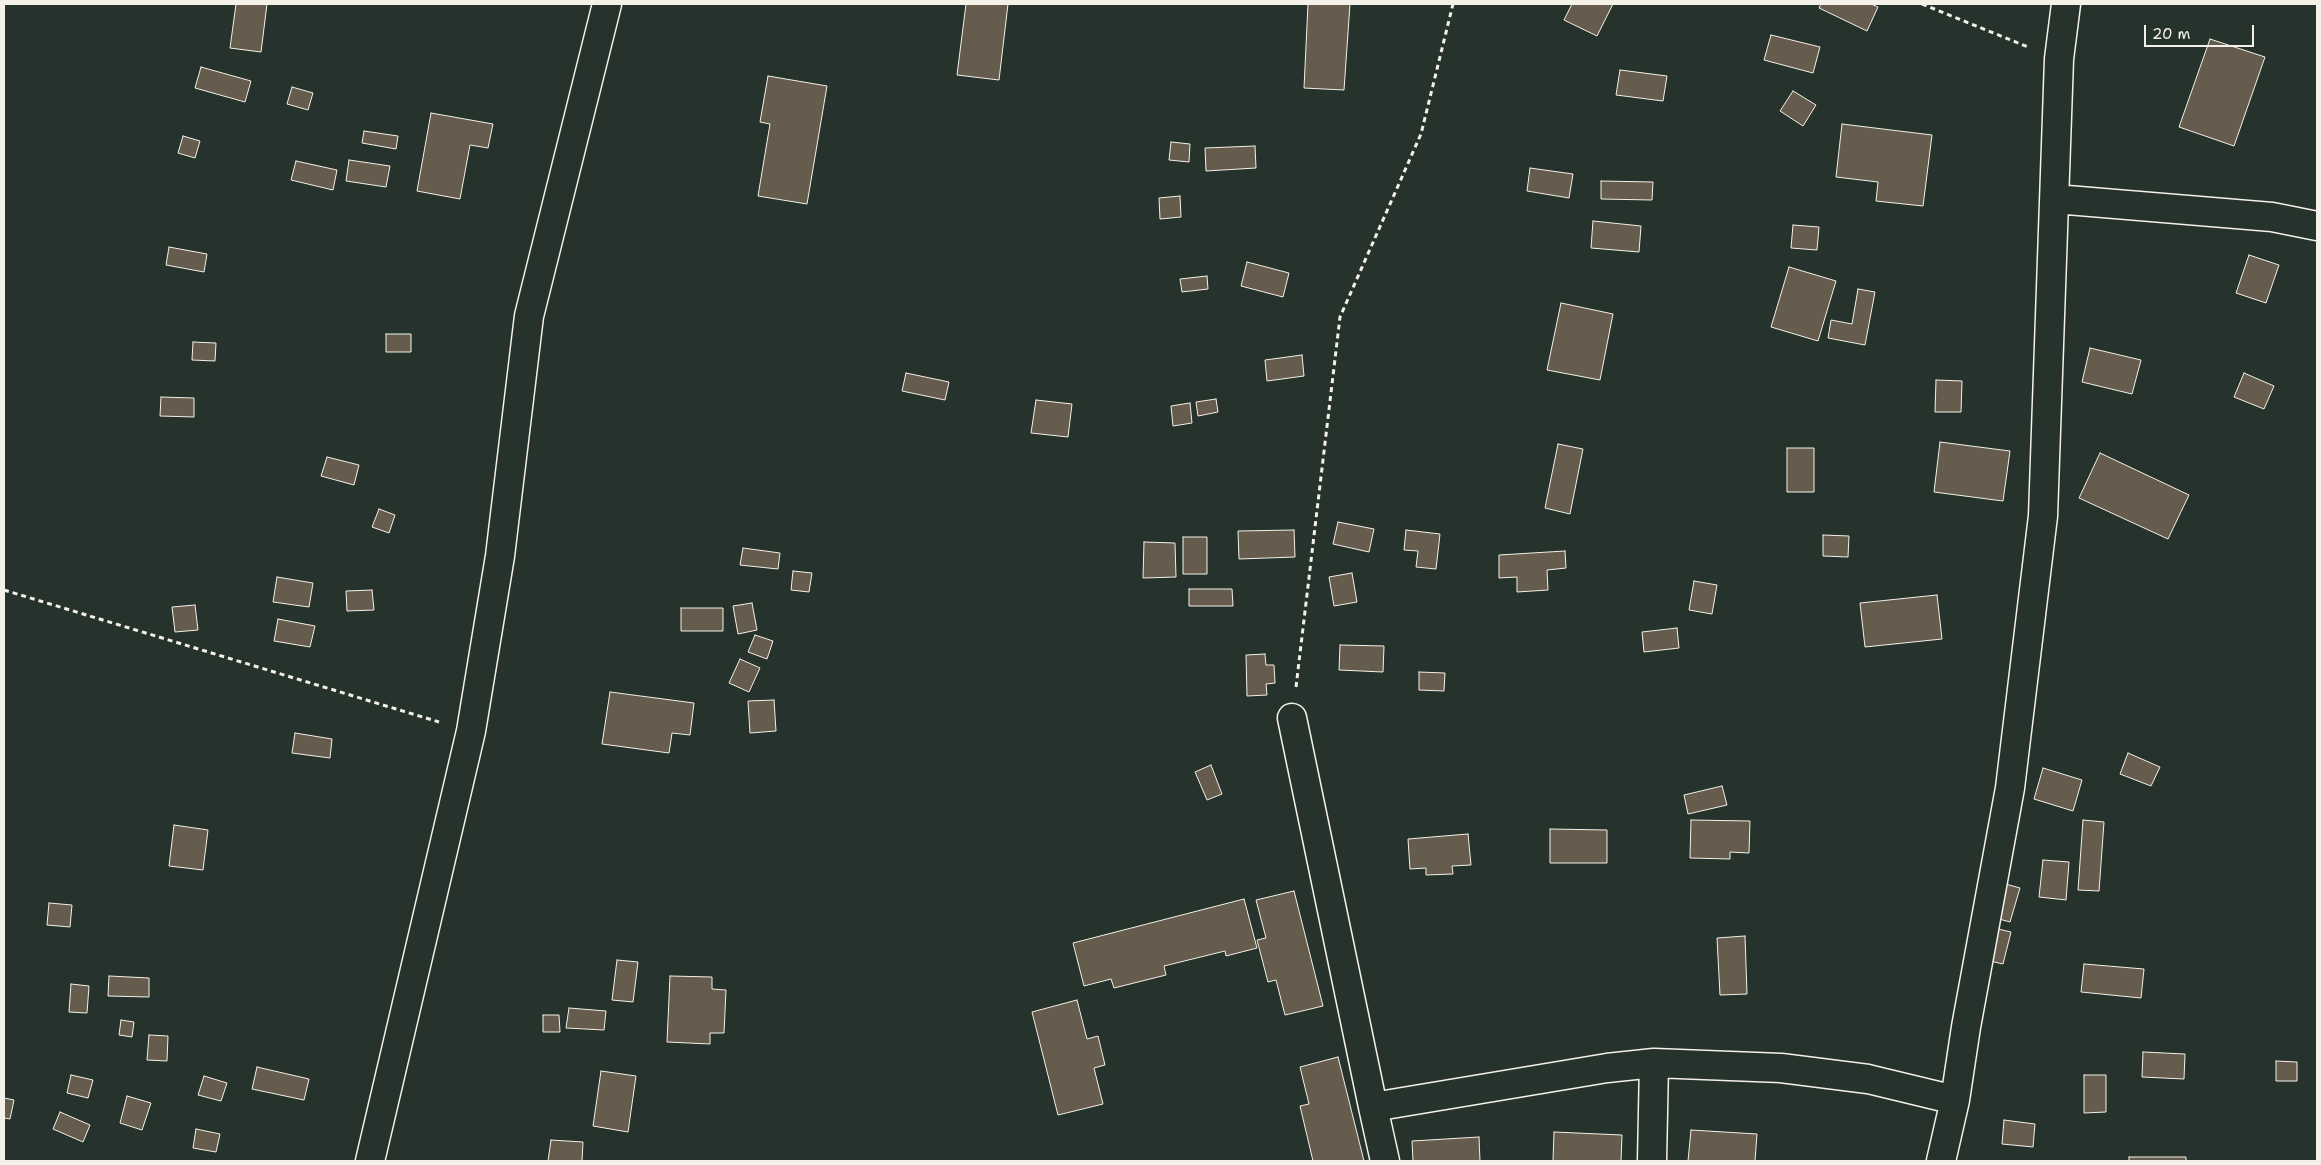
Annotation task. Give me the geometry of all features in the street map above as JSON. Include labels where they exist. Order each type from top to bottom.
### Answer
[{"type":"street","points":[[370,1161],[470,732],[500,556],[529,316],[607,4]]},
{"type":"street","points":[[1941,1161],[1956,1100],[1966,1027],[2010,788],[2043,516],[2059,59],[2066,4]]},
{"type":"street","points":[[2055,199],[2272,216],[2317,226]]},
{"type":"street","points":[[1292,718],[1385,1161]]},
{"type":"street","points":[[1373,1106],[1607,1068],[1654,1063],[1801,1071],[1868,1079],[1956,1100]]},
{"type":"street","points":[[1652,1161],[1654,1063]]},
{"type":"path","points":[[1292,718],[1340,317],[1421,134],[1453,4]]},
{"type":"path","points":[[1922,4],[2059,59]]},
{"type":"path","points":[[4,590],[470,732]]},
{"type":"building","points":[[236,4],[267,4],[261,52],[230,48]]},
{"type":"building","points":[[966,4],[1008,4],[999,80],[957,75]]},
{"type":"building","points":[[1308,4],[1350,4],[1344,90],[1304,88]]},
{"type":"building","points":[[1572,4],[1613,4],[1597,36],[1564,20]]},
{"type":"building","points":[[1821,4],[1871,4],[1878,7],[1867,31],[1819,8]]},
{"type":"building","points":[[1771,35],[1820,47],[1813,73],[1764,60]]},
{"type":"building","points":[[2210,39],[2265,57],[2234,146],[2179,127]]},
{"type":"building","points":[[201,67],[251,81],[245,102],[195,88]]},
{"type":"building","points":[[1620,70],[1667,76],[1663,101],[1616,95]]},
{"type":"building","points":[[768,76],[827,86],[807,204],[758,196],[770,124],[760,122]]},
{"type":"building","points":[[292,87],[313,93],[308,110],[287,104]]},
{"type":"building","points":[[1793,91],[1816,105],[1803,126],[1780,111]]},
{"type":"building","points":[[431,113],[493,124],[488,148],[470,145],[460,199],[417,191]]},
{"type":"building","points":[[1842,124],[1932,135],[1923,206],[1876,201],[1878,182],[1836,177]]},
{"type":"building","points":[[364,131],[398,136],[396,149],[362,143]]},
{"type":"building","points":[[183,136],[200,141],[195,158],[178,153]]},
{"type":"building","points":[[1171,142],[1190,144],[1189,162],[1169,160]]},
{"type":"building","points":[[1255,146],[1256,168],[1206,171],[1205,148]]},
{"type":"building","points":[[349,160],[390,166],[386,187],[346,181]]},
{"type":"building","points":[[296,161],[337,170],[333,190],[291,180]]},
{"type":"building","points":[[1530,168],[1573,174],[1569,198],[1527,191]]},
{"type":"building","points":[[1601,181],[1653,182],[1652,200],[1601,199]]},
{"type":"building","points":[[1180,196],[1181,217],[1160,219],[1159,198]]},
{"type":"building","points":[[1593,221],[1641,226],[1639,252],[1591,248]]},
{"type":"building","points":[[1793,225],[1819,227],[1817,250],[1791,248]]},
{"type":"building","points":[[169,247],[207,254],[204,272],[166,265]]},
{"type":"building","points":[[2249,255],[2279,265],[2266,303],[2236,293]]},
{"type":"building","points":[[1247,262],[1289,273],[1283,297],[1241,286]]},
{"type":"building","points":[[1789,267],[1836,281],[1818,341],[1771,327]]},
{"type":"building","points":[[1207,276],[1208,289],[1182,292],[1180,279]]},
{"type":"building","points":[[1858,289],[1875,292],[1865,345],[1828,338],[1831,320],[1852,324]]},
{"type":"building","points":[[1561,303],[1613,314],[1600,380],[1547,370]]},
{"type":"building","points":[[386,334],[411,334],[411,352],[386,352]]},
{"type":"building","points":[[193,342],[216,343],[215,361],[192,360]]},
{"type":"building","points":[[2090,348],[2141,360],[2132,394],[2082,382]]},
{"type":"building","points":[[1302,355],[1304,376],[1267,381],[1265,360]]},
{"type":"building","points":[[906,373],[949,382],[945,400],[902,391]]},
{"type":"building","points":[[2244,373],[2274,386],[2264,409],[2234,397]]},
{"type":"building","points":[[1936,380],[1962,381],[1961,412],[1935,412]]},
{"type":"building","points":[[161,397],[194,398],[194,417],[160,416]]},
{"type":"building","points":[[1216,399],[1218,412],[1198,416],[1196,402]]},
{"type":"building","points":[[1036,400],[1072,404],[1068,437],[1031,433]]},
{"type":"building","points":[[1190,403],[1192,423],[1173,426],[1171,406]]},
{"type":"building","points":[[1940,442],[2010,451],[2003,501],[1934,492]]},
{"type":"building","points":[[1558,444],[1583,449],[1570,514],[1545,508]]},
{"type":"building","points":[[1787,448],[1814,448],[1814,492],[1787,492]]},
{"type":"building","points":[[2100,453],[2189,495],[2168,539],[2079,498]]},
{"type":"building","points":[[327,457],[359,465],[354,485],[321,476]]},
{"type":"building","points":[[379,509],[395,515],[389,533],[372,527]]},
{"type":"building","points":[[1338,522],[1374,529],[1369,552],[1333,544]]},
{"type":"building","points":[[1294,530],[1295,557],[1239,559],[1238,531]]},
{"type":"building","points":[[1406,530],[1440,534],[1436,569],[1416,567],[1418,551],[1404,550]]},
{"type":"building","points":[[1823,535],[1849,536],[1848,557],[1823,556]]},
{"type":"building","points":[[1183,537],[1207,537],[1207,574],[1183,574]]},
{"type":"building","points":[[1144,542],[1175,543],[1176,577],[1143,578]]},
{"type":"building","points":[[743,548],[780,553],[778,569],[740,565]]},
{"type":"building","points":[[1565,551],[1566,568],[1547,570],[1548,590],[1517,592],[1517,577],[1499,578],[1499,555]]},
{"type":"building","points":[[793,571],[812,573],[809,592],[791,590]]},
{"type":"building","points":[[1352,573],[1357,602],[1334,606],[1329,577]]},
{"type":"building","points":[[277,577],[313,583],[309,607],[273,602]]},
{"type":"building","points":[[1694,581],[1717,585],[1712,614],[1689,610]]},
{"type":"building","points":[[1189,589],[1232,589],[1233,606],[1189,606]]},
{"type":"building","points":[[372,590],[374,610],[347,611],[346,591]]},
{"type":"building","points":[[1937,595],[1942,639],[1865,647],[1860,603]]},
{"type":"building","points":[[752,603],[757,630],[738,634],[733,606]]},
{"type":"building","points":[[195,605],[198,630],[175,632],[172,607]]},
{"type":"building","points":[[681,608],[723,608],[723,631],[681,631]]},
{"type":"building","points":[[278,619],[315,626],[310,647],[274,641]]},
{"type":"building","points":[[1677,628],[1679,648],[1644,652],[1642,632]]},
{"type":"building","points":[[755,635],[773,641],[767,659],[748,652]]},
{"type":"building","points":[[1340,645],[1384,646],[1383,672],[1339,670]]},
{"type":"building","points":[[1265,654],[1266,665],[1274,665],[1275,683],[1266,684],[1267,695],[1247,696],[1246,655]]},
{"type":"building","points":[[740,659],[760,668],[749,692],[729,683]]},
{"type":"building","points":[[1419,672],[1445,673],[1444,691],[1419,690]]},
{"type":"building","points":[[610,692],[694,703],[690,735],[672,733],[669,753],[602,744]]},
{"type":"building","points":[[774,700],[776,731],[750,733],[748,701]]},
{"type":"building","points":[[295,733],[332,739],[330,758],[292,753]]},
{"type":"building","points":[[2128,753],[2160,767],[2151,786],[2120,774]]},
{"type":"building","points":[[1211,765],[1222,794],[1207,800],[1195,772]]},
{"type":"building","points":[[2043,768],[2082,780],[2073,811],[2034,799]]},
{"type":"building","points":[[1722,786],[1727,805],[1688,814],[1684,795]]},
{"type":"building","points":[[1691,820],[1750,821],[1749,853],[1730,852],[1730,859],[1690,858]]},
{"type":"building","points":[[2083,820],[2104,822],[2099,891],[2078,890]]},
{"type":"building","points":[[174,825],[208,830],[203,870],[169,866]]},
{"type":"building","points":[[1550,829],[1607,830],[1607,863],[1550,863]]},
{"type":"building","points":[[1468,834],[1471,865],[1452,866],[1453,874],[1426,875],[1426,868],[1410,869],[1408,839]]},
{"type":"building","points":[[2043,860],[2069,862],[2066,900],[2039,897]]},
{"type":"building","points":[[2002,883],[2020,888],[2010,922],[1992,917]]},
{"type":"building","points":[[1294,891],[1323,1006],[1285,1015],[1276,980],[1268,982],[1257,940],[1266,938],[1256,900]]},
{"type":"building","points":[[1244,899],[1257,948],[1226,956],[1225,951],[1164,966],[1166,975],[1114,988],[1111,979],[1084,986],[1073,943]]},
{"type":"building","points":[[49,903],[72,905],[70,927],[47,925]]},
{"type":"building","points":[[1994,928],[2011,932],[2003,964],[1986,960]]},
{"type":"building","points":[[1745,936],[1747,994],[1720,995],[1717,938]]},
{"type":"building","points":[[617,960],[638,962],[633,1002],[612,1000]]},
{"type":"building","points":[[2084,964],[2144,969],[2141,998],[2081,992]]},
{"type":"building","points":[[109,976],[149,978],[149,997],[108,996]]},
{"type":"building","points":[[670,976],[712,977],[712,989],[726,990],[724,1033],[710,1033],[710,1044],[667,1042]]},
{"type":"building","points":[[71,984],[89,986],[87,1013],[69,1012]]},
{"type":"building","points":[[1077,1000],[1087,1039],[1098,1036],[1105,1065],[1094,1068],[1103,1104],[1058,1115],[1032,1012]]},
{"type":"building","points":[[569,1008],[606,1011],[604,1030],[566,1028]]},
{"type":"building","points":[[543,1015],[559,1015],[560,1032],[543,1032]]},
{"type":"building","points":[[121,1020],[134,1022],[132,1037],[119,1035]]},
{"type":"building","points":[[149,1035],[168,1036],[167,1061],[147,1060]]},
{"type":"building","points":[[2143,1052],[2185,1054],[2184,1079],[2142,1077]]},
{"type":"building","points":[[1338,1057],[1364,1161],[1313,1161],[1300,1106],[1309,1104],[1300,1067]]},
{"type":"building","points":[[2276,1061],[2297,1062],[2297,1081],[2276,1081]]},
{"type":"building","points":[[257,1067],[309,1079],[304,1100],[252,1089]]},
{"type":"building","points":[[601,1071],[636,1076],[628,1132],[593,1126]]},
{"type":"building","points":[[71,1075],[93,1080],[88,1098],[67,1093]]},
{"type":"building","points":[[2084,1075],[2106,1075],[2106,1112],[2084,1113]]},
{"type":"building","points":[[204,1076],[227,1083],[221,1101],[198,1095]]},
{"type":"building","points":[[127,1096],[151,1103],[142,1130],[120,1123]]},
{"type":"building","points":[[4,1098],[14,1100],[10,1119],[4,1118]]},
{"type":"building","points":[[60,1112],[90,1125],[83,1142],[53,1129]]},
{"type":"building","points":[[2004,1120],[2035,1124],[2033,1147],[2002,1144]]},
{"type":"building","points":[[196,1129],[220,1134],[216,1152],[193,1148]]},
{"type":"building","points":[[1691,1130],[1757,1134],[1755,1161],[1688,1161]]},
{"type":"building","points":[[1554,1132],[1622,1135],[1621,1161],[1553,1161]]},
{"type":"building","points":[[1479,1137],[1480,1161],[1413,1161],[1412,1141]]},
{"type":"building","points":[[551,1140],[583,1142],[582,1161],[548,1161]]},
{"type":"building","points":[[2129,1157],[2186,1157],[2186,1161],[2129,1161]]}]
